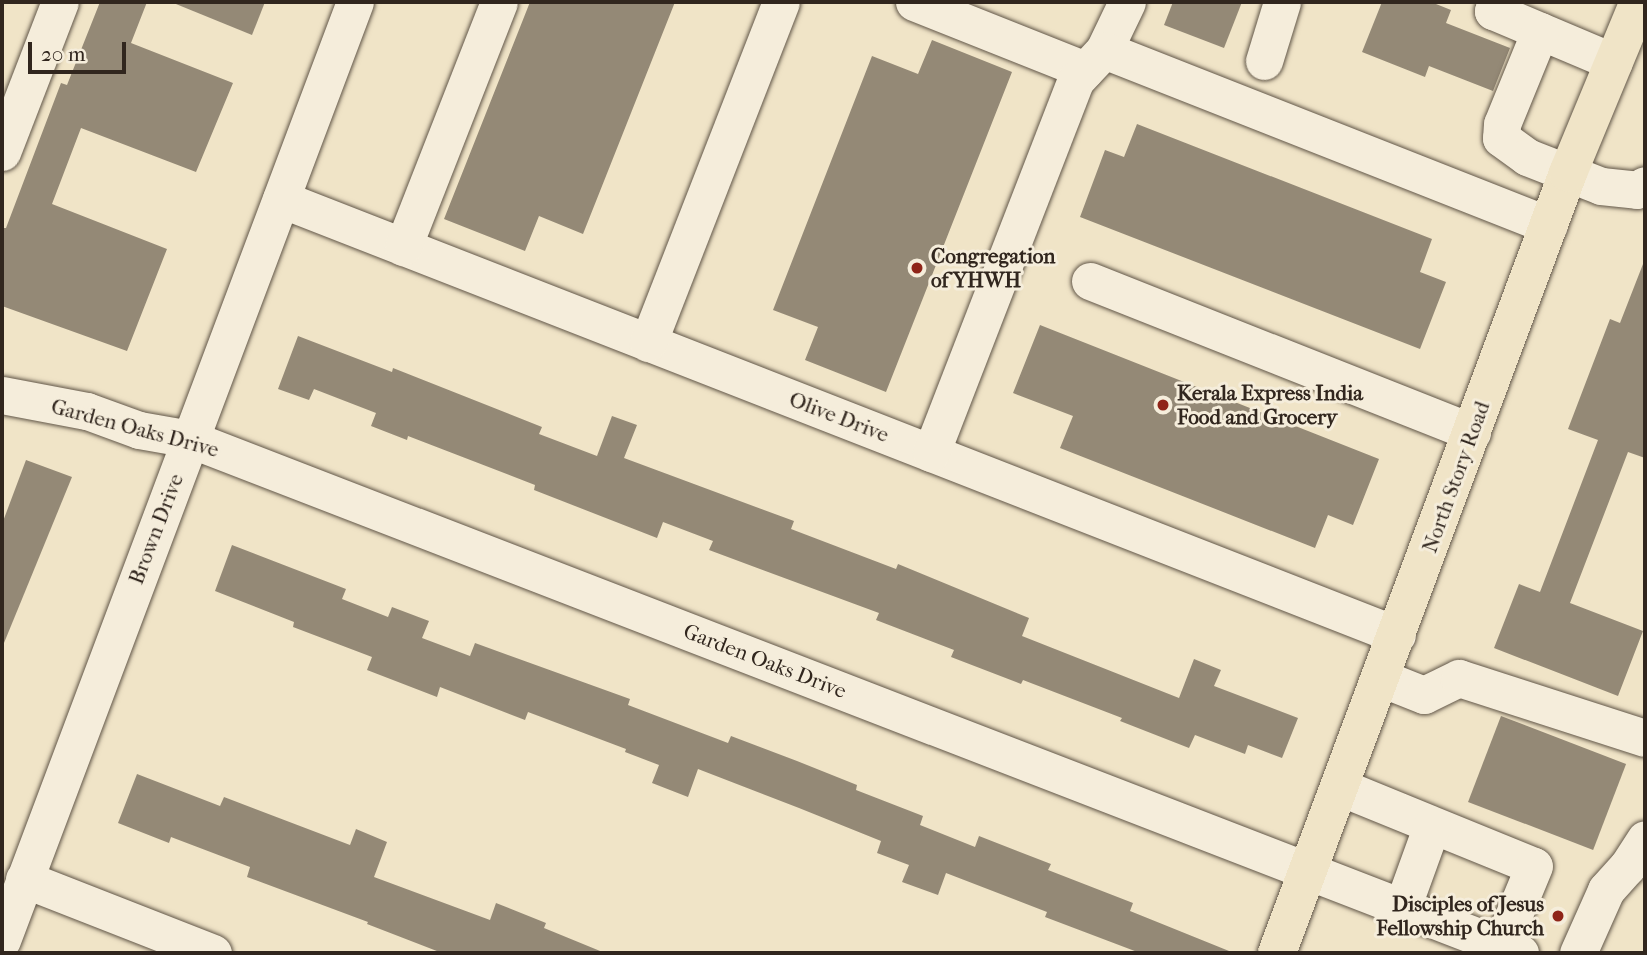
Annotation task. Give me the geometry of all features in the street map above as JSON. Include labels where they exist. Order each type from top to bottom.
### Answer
[{"type":"main road","name":"North Story Road","points":[[1277,953],[1568,173],[1614,62],[1638,17]]},
{"type":"street","points":[[2,152],[60,2]]},
{"type":"street","name":"Brown Drive","points":[[2,940],[355,2]]},
{"type":"street","points":[[403,247],[499,2]]},
{"type":"street","points":[[648,342],[781,2]]},
{"type":"street","points":[[914,2],[1094,60],[1549,225]]},
{"type":"street","points":[[931,453],[1076,80],[1094,60],[1127,2]]},
{"type":"street","points":[[1264,61],[1282,2]]},
{"type":"street","points":[[1488,5],[1540,31],[1614,62]]},
{"type":"street","points":[[1540,31],[1502,124],[1501,138],[1527,156],[1609,188],[1637,190],[1645,185]]},
{"type":"street","name":"Olive Drive","points":[[281,199],[1397,635]]},
{"type":"street","points":[[1090,281],[1472,432]]},
{"type":"street","name":"Garden Oaks Drive","points":[[2,394],[87,411],[139,430],[190,439],[1308,871],[1506,951]]},
{"type":"street","points":[[1381,678],[1424,695],[1459,678],[1645,738]]},
{"type":"street","points":[[1340,787],[1534,866],[1506,951]]},
{"type":"street","points":[[1402,908],[1432,825]]},
{"type":"street","points":[[1578,953],[1606,890],[1628,867],[1645,839]]},
{"type":"street","points":[[24,879],[213,953]]},
{"type":"building","points":[[100,2],[147,2],[131,43],[233,83],[196,172],[81,128],[52,204],[167,249],[127,351],[2,306],[2,228],[6,228],[61,83],[67,85]]},
{"type":"building","points":[[171,2],[265,2],[252,35]]},
{"type":"building","points":[[530,2],[675,2],[583,234],[539,216],[525,251],[444,219]]},
{"type":"building","points":[[1173,2],[1242,2],[1224,48],[1164,25]]},
{"type":"building","points":[[1382,2],[1431,2],[1451,10],[1446,23],[1510,48],[1493,91],[1429,66],[1425,77],[1362,52]]},
{"type":"building","points":[[932,40],[1012,72],[886,392],[805,360],[818,327],[773,310],[872,56],[918,74]]},
{"type":"building","points":[[1137,124],[1432,239],[1420,272],[1446,282],[1420,349],[1080,217],[1105,150],[1124,157]]},
{"type":"building","points":[[1643,264],[1645,458],[1628,452],[1570,603],[1643,631],[1618,696],[1494,648],[1519,584],[1540,592],[1598,440],[1568,429],[1610,319],[1620,323]]},
{"type":"building","points":[[1040,325],[1379,459],[1353,525],[1328,515],[1315,548],[1060,448],[1073,416],[1013,393]]},
{"type":"building","points":[[298,336],[392,372],[393,368],[542,427],[539,434],[597,456],[612,416],[637,425],[624,458],[794,521],[791,529],[896,569],[898,564],[1029,618],[1022,636],[1179,698],[1194,659],[1221,670],[1214,686],[1298,718],[1282,758],[1248,745],[1245,754],[1195,735],[1189,748],[1120,721],[1122,718],[1023,680],[1021,684],[951,657],[954,650],[876,620],[879,613],[709,550],[713,541],[663,522],[657,538],[534,490],[535,485],[408,436],[407,440],[371,426],[376,413],[314,389],[309,400],[278,389]]},
{"type":"building","points":[[26,460],[72,477],[4,643],[2,524]]},
{"type":"building","points":[[232,545],[346,589],[342,599],[388,617],[392,607],[429,621],[422,638],[470,656],[475,643],[630,699],[628,705],[728,743],[731,736],[797,761],[857,785],[856,790],[923,816],[920,825],[975,847],[979,836],[1051,864],[1048,870],[1133,903],[1130,911],[1234,953],[1140,953],[1045,917],[1047,912],[946,873],[938,895],[902,882],[909,865],[877,853],[881,841],[799,808],[698,769],[688,797],[652,783],[659,765],[625,752],[626,749],[528,712],[525,720],[440,687],[437,697],[367,670],[372,657],[293,627],[294,622],[215,591]]},
{"type":"building","points":[[1501,716],[1626,764],[1593,850],[1468,802]]},
{"type":"building","points":[[137,774],[220,806],[224,797],[350,845],[356,829],[387,842],[374,877],[490,920],[496,903],[546,923],[544,928],[605,953],[442,953],[247,877],[250,867],[171,837],[169,843],[118,823]]},
{"type":"place","name":"Congregation of YHWH","points":[[917,268]]},
{"type":"place","name":"Kerala Express India Food and Grocery","points":[[1163,405]]},
{"type":"place","name":"Disciples of Jesus Fellowship Church","points":[[1558,916]]}]
